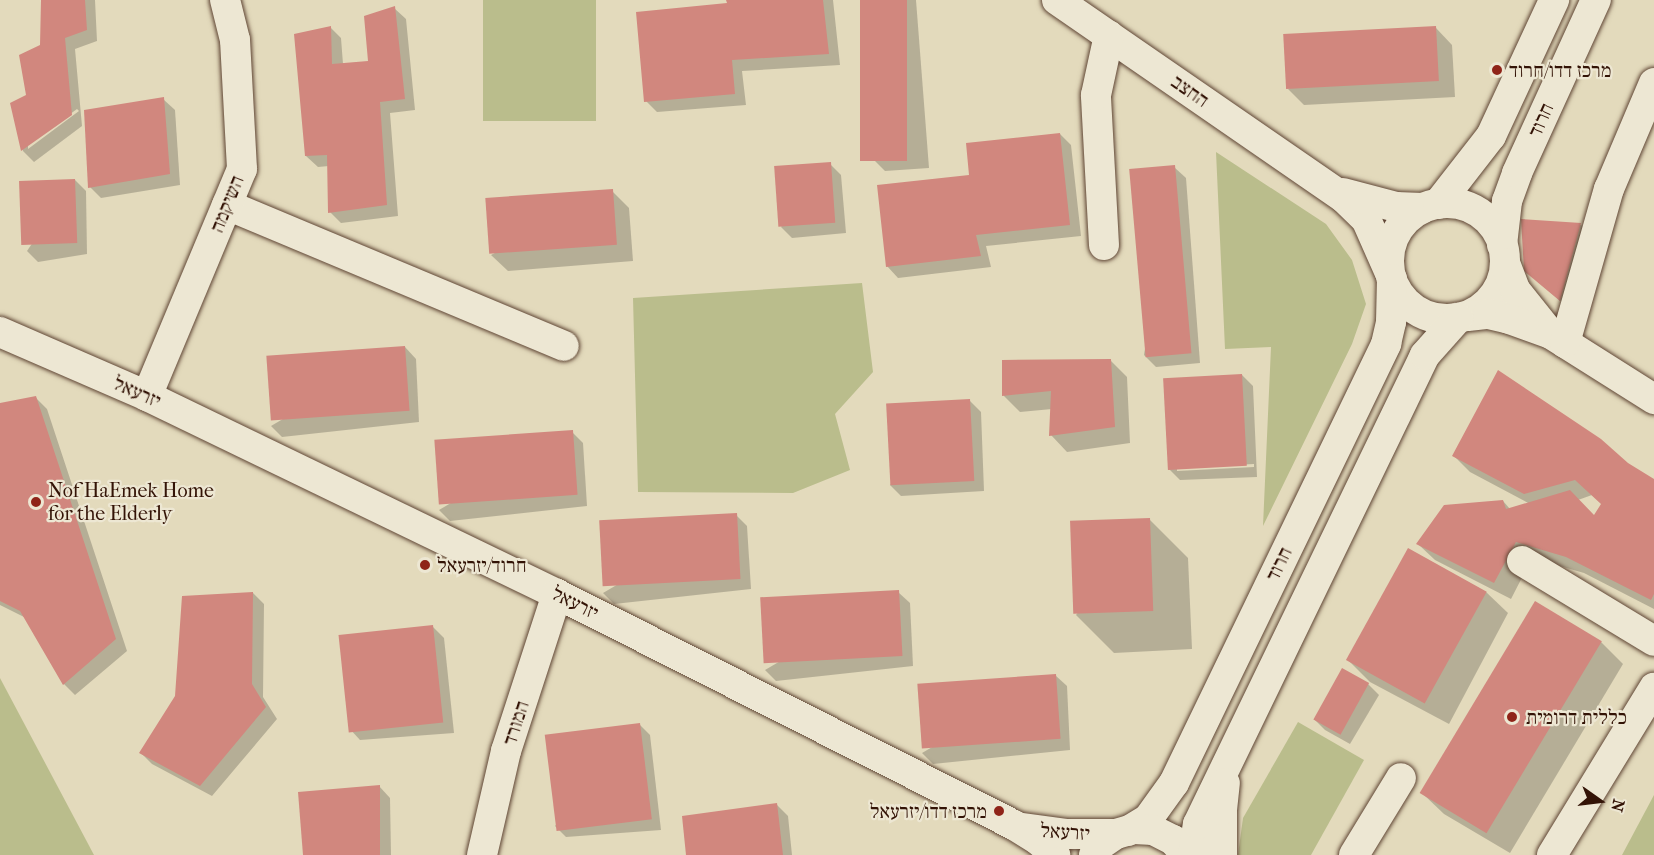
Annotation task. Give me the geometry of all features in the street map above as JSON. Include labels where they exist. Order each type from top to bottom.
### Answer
[{"type":"street","name":"השיקמה","points":[[147,396],[242,169],[234,40],[225,0]]},
{"type":"street","name":"החצב","points":[[1058,0],[1322,182],[1366,219],[1391,275]]},
{"type":"street","name":"חרוד","points":[[1430,206],[1491,136],[1554,0]]},
{"type":"street","name":"חרוד","points":[[1504,254],[1507,201],[1517,173],[1596,0]]},
{"type":"street","points":[[1104,245],[1096,95],[1108,35]]},
{"type":"street","points":[[1558,339],[1609,189],[1654,83]]},
{"type":"street","name":"החצב","points":[[1322,182],[1360,200],[1396,207],[1430,206]]},
{"type":"street","points":[[227,205],[564,346]]},
{"type":"street","points":[[1558,339],[1520,298],[1499,234],[1486,218],[1462,205],[1430,206],[1406,220],[1397,231],[1389,250],[1391,275],[1396,290],[1411,307],[1428,317],[1488,314],[1509,318],[1558,339],[1654,399]]},
{"type":"street","points":[[1463,317],[1486,305],[1497,292],[1504,273],[1504,254]]},
{"type":"street","name":"חרוד","points":[[1094,855],[1100,845],[1148,819],[1174,783],[1386,344],[1391,322],[1391,275]]},
{"type":"street","name":"חרוד","points":[[1193,855],[1198,824],[1425,355],[1463,317]]},
{"type":"street","name":"יזרעאל","points":[[0,332],[147,396],[557,594],[1014,825],[1038,840],[1055,855]]},
{"type":"street","points":[[1522,561],[1654,641]]},
{"type":"street","name":"המורד","points":[[482,855],[507,752],[557,594]]},
{"type":"street","points":[[1552,855],[1654,688]]},
{"type":"street","points":[[1222,855],[1222,810],[1227,763]]},
{"type":"street","points":[[1354,855],[1401,778]]},
{"type":"street","name":"יזרעאל","points":[[1014,825],[1066,834],[1153,830],[1173,840],[1186,855]]},
{"type":"green space","points":[[483,0],[596,0],[596,121],[483,121]]},
{"type":"green space","points":[[1216,152],[1326,224],[1352,260],[1366,304],[1352,344],[1263,526],[1271,347],[1225,349]]},
{"type":"green space","points":[[862,283],[873,372],[835,414],[850,470],[793,493],[638,492],[633,298]]},
{"type":"green space","points":[[0,678],[94,855],[0,855]]},
{"type":"green space","points":[[1298,722],[1364,760],[1311,855],[1238,855],[1243,818]]},
{"type":"green space","points":[[1654,795],[1654,855],[1622,855]]},
{"type":"building","points":[[41,0],[85,0],[87,30],[65,38],[72,115],[21,151],[10,103],[26,95],[19,55],[40,45]]},
{"type":"building","points":[[726,0],[823,0],[829,54],[732,60],[735,94],[644,102],[636,12],[727,3]]},
{"type":"building","points":[[860,0],[907,0],[907,161],[860,161]]},
{"type":"building","points":[[395,6],[405,99],[380,102],[387,205],[328,213],[327,155],[305,156],[294,34],[331,26],[332,64],[368,61],[364,16]]},
{"type":"building","points":[[1436,26],[1439,81],[1286,89],[1283,34]]},
{"type":"building","points":[[164,97],[170,174],[88,188],[84,110]]},
{"type":"building","points":[[1060,133],[1070,225],[976,235],[981,256],[886,267],[877,185],[969,175],[966,143]]},
{"type":"building","points":[[831,162],[835,223],[778,227],[774,166]]},
{"type":"building","points":[[1175,165],[1191,353],[1146,357],[1129,169]]},
{"type":"building","points":[[75,179],[77,243],[21,245],[19,181]]},
{"type":"building","points":[[613,189],[617,245],[489,254],[485,198]]},
{"type":"building","points":[[1521,219],[1581,223],[1560,301],[1524,271]]},
{"type":"building","points":[[405,346],[410,411],[271,421],[266,356]]},
{"type":"building","points":[[1111,359],[1115,427],[1049,436],[1051,391],[1002,396],[1002,360]]},
{"type":"building","points":[[1498,370],[1601,439],[1628,463],[1654,479],[1654,594],[1651,600],[1566,557],[1516,542],[1494,583],[1416,544],[1444,505],[1503,500],[1506,509],[1570,490],[1594,515],[1601,504],[1575,480],[1524,494],[1452,456]]},
{"type":"building","points":[[1242,374],[1247,466],[1168,470],[1163,378]]},
{"type":"building","name":"Nof HaEmek Home for the Elderly","points":[[36,396],[116,639],[63,685],[20,611],[0,601],[0,403]]},
{"type":"building","points":[[970,399],[974,481],[890,485],[886,403]]},
{"type":"building","points":[[573,430],[578,495],[439,505],[434,440]]},
{"type":"building","points":[[737,513],[740,579],[603,586],[599,520]]},
{"type":"building","points":[[1150,518],[1153,611],[1073,614],[1070,521]]},
{"type":"building","points":[[1408,548],[1487,592],[1425,704],[1346,660]]},
{"type":"building","points":[[899,590],[902,656],[764,663],[760,597]]},
{"type":"building","points":[[253,592],[252,684],[266,707],[200,786],[139,753],[175,696],[182,596]]},
{"type":"building","name":"כללית דרומית","points":[[1535,601],[1602,641],[1486,833],[1420,793]]},
{"type":"building","points":[[433,625],[443,722],[349,732],[339,635]]},
{"type":"building","points":[[1342,668],[1369,683],[1341,735],[1313,720]]},
{"type":"building","points":[[1056,674],[1061,739],[922,749],[917,684]]},
{"type":"building","points":[[640,723],[652,819],[557,831],[545,735]]},
{"type":"building","points":[[380,785],[380,855],[303,855],[298,792]]},
{"type":"building","points":[[777,803],[783,855],[686,855],[682,816]]},
{"type":"place","name":"מרכז דדו/חרוד","points":[[1497,70]]},
{"type":"place","name":"Nof HaEmek Home for the Elderly","points":[[36,502]]},
{"type":"place","name":"חרוד/יזרעאל","points":[[425,565]]},
{"type":"place","name":"כללית דרומית","points":[[1512,717]]},
{"type":"place","name":"מרכז דדו/יזרעאל","points":[[999,811]]}]
